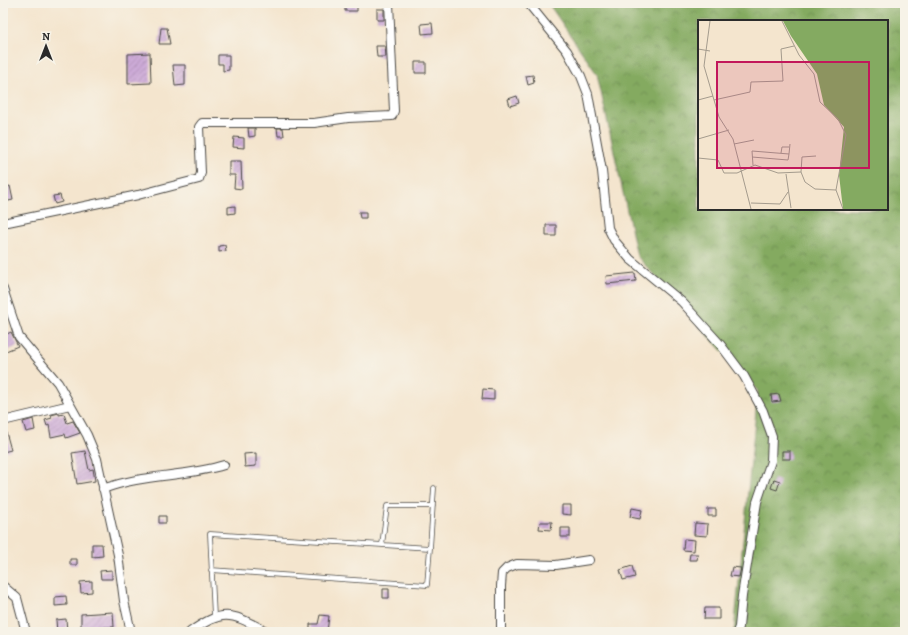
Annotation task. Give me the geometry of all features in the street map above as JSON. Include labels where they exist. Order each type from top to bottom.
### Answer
[{"type":"street","points":[[3,223],[138,195],[199,179],[201,173],[199,127],[202,124],[314,123],[348,118],[392,116],[394,111],[389,3]]},
{"type":"street","points":[[528,3],[567,51],[581,76],[588,94],[602,171],[608,228],[614,240],[630,259],[682,302],[720,344],[744,376],[763,411],[772,436],[771,461],[757,502],[742,596],[739,627],[737,632]]},
{"type":"street","points":[[3,289],[19,337],[58,384],[87,435],[97,459],[107,487],[131,632]]},
{"type":"street","points":[[3,421],[70,404]]},
{"type":"street","points":[[107,487],[141,478],[181,474],[224,466]]},
{"type":"street","points":[[501,632],[502,573],[507,568],[517,564],[556,565],[589,560]]},
{"type":"street","points":[[3,586],[17,598],[26,632]]},
{"type":"street","points":[[190,632],[205,621],[214,617],[228,615],[234,616],[268,632]]},
{"type":"lane","points":[[211,570],[427,585],[434,488]]},
{"type":"lane","points":[[382,545],[387,506],[433,506]]},
{"type":"lane","points":[[214,617],[210,534],[430,548]]},
{"type":"green space","points":[[548,3],[905,3],[905,632],[734,632],[758,391],[637,256],[597,74]]},
{"type":"building","points":[[345,3],[357,3],[357,11],[345,11]]},
{"type":"building","points":[[377,9],[384,9],[384,20],[377,20]]},
{"type":"building","points":[[432,23],[433,33],[422,34],[421,24]]},
{"type":"building","points":[[161,28],[167,28],[170,44],[159,44]]},
{"type":"building","points":[[376,46],[385,46],[386,57],[377,57]]},
{"type":"building","points":[[150,53],[151,83],[128,84],[128,54]]},
{"type":"building","points":[[218,55],[229,55],[229,70],[223,71],[223,64],[218,64]]},
{"type":"building","points":[[415,62],[426,62],[426,73],[415,73]]},
{"type":"building","points":[[173,65],[185,65],[185,85],[175,86]]},
{"type":"building","points":[[533,75],[534,83],[528,85],[526,76]]},
{"type":"building","points":[[517,96],[519,103],[510,106],[508,99]]},
{"type":"building","points":[[248,128],[255,128],[255,136],[249,137]]},
{"type":"building","points":[[277,128],[283,128],[284,136],[278,136]]},
{"type":"building","points":[[234,137],[244,138],[244,148],[233,147]]},
{"type":"building","points":[[229,161],[241,161],[242,189],[234,188],[235,175],[229,175]]},
{"type":"building","points":[[10,186],[13,200],[4,202],[3,188]]},
{"type":"building","points":[[60,195],[62,202],[55,204],[53,196]]},
{"type":"building","points":[[235,206],[235,213],[228,214],[228,207]]},
{"type":"building","points":[[359,212],[366,212],[366,218],[360,218]]},
{"type":"building","points":[[546,225],[556,225],[556,236],[546,236]]},
{"type":"building","points":[[225,245],[226,251],[219,252],[219,246]]},
{"type":"building","points":[[635,273],[636,281],[607,284],[606,276]]},
{"type":"building","points":[[11,332],[18,346],[6,351],[3,344],[3,336]]},
{"type":"building","points":[[483,389],[494,390],[494,400],[482,399]]},
{"type":"building","points":[[779,394],[781,401],[772,402],[771,395]]},
{"type":"building","points":[[59,413],[59,415],[64,414],[67,423],[73,421],[80,433],[66,438],[65,434],[51,437],[49,425],[47,426],[45,420],[52,418],[51,415]]},
{"type":"building","points":[[33,419],[35,430],[26,432],[23,422]]},
{"type":"building","points":[[3,432],[6,432],[11,450],[3,452]]},
{"type":"building","points":[[85,451],[89,470],[93,469],[95,481],[77,484],[72,453]]},
{"type":"building","points":[[782,451],[790,451],[790,459],[782,459]]},
{"type":"building","points":[[256,453],[256,466],[245,467],[244,454]]},
{"type":"building","points":[[774,479],[780,481],[777,490],[771,488]]},
{"type":"building","points":[[562,505],[571,505],[571,515],[562,514]]},
{"type":"building","points":[[632,508],[642,510],[640,519],[630,517]]},
{"type":"building","points":[[708,509],[716,509],[716,516],[708,516]]},
{"type":"building","points":[[159,516],[166,516],[166,523],[159,523]]},
{"type":"building","points":[[540,522],[552,522],[551,530],[539,529]]},
{"type":"building","points":[[695,523],[708,524],[707,536],[694,535]]},
{"type":"building","points":[[561,528],[570,528],[570,537],[561,537]]},
{"type":"building","points":[[684,539],[695,540],[694,551],[683,550]]},
{"type":"building","points":[[92,544],[102,544],[103,556],[92,557]]},
{"type":"building","points":[[690,554],[698,554],[697,560],[689,560]]},
{"type":"building","points":[[70,559],[77,559],[77,565],[70,565]]},
{"type":"building","points":[[632,566],[635,577],[623,580],[620,570]]},
{"type":"building","points":[[732,567],[741,568],[739,577],[730,576]]},
{"type":"building","points":[[112,570],[112,579],[101,579],[100,571]]},
{"type":"building","points":[[92,581],[92,592],[81,593],[80,582]]},
{"type":"building","points":[[383,589],[389,589],[389,598],[383,598]]},
{"type":"building","points":[[66,596],[67,605],[55,606],[55,597]]},
{"type":"building","points":[[705,608],[719,608],[719,619],[704,619]]},
{"type":"building","points":[[113,612],[114,627],[81,628],[81,614]]},
{"type":"building","points":[[320,615],[329,616],[327,632],[310,632],[310,624],[318,624]]},
{"type":"building","points":[[66,619],[67,631],[57,632],[56,620]]}]
